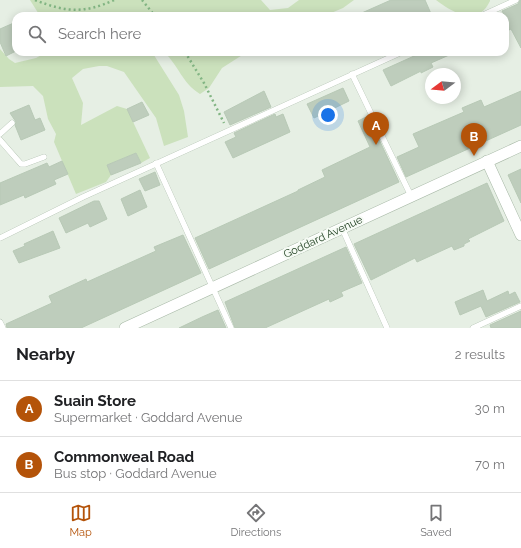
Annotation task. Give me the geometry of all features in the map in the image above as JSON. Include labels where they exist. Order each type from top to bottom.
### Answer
[{"type":"street","name":"Goddard Avenue","points":[[125,328],[521,146]]},
{"type":"street","points":[[487,161],[521,235]]},
{"type":"lane","points":[[490,12],[516,0]]},
{"type":"lane","points":[[0,238],[156,163],[229,132],[393,56]]},
{"type":"lane","points":[[352,74],[411,196]]},
{"type":"lane","points":[[0,134],[12,123]]},
{"type":"lane","points":[[0,140],[21,164],[44,157]]},
{"type":"lane","points":[[156,163],[231,328]]},
{"type":"lane","points":[[342,228],[387,328]]},
{"type":"lane","points":[[473,328],[521,306]]},
{"type":"lane","points":[[0,322],[3,328]]},
{"type":"path","points":[[35,0],[52,7],[70,11],[101,6],[114,0]]},
{"type":"path","points":[[142,0],[152,12]]},
{"type":"path","points":[[187,56],[204,83],[229,132]]},
{"type":"green space","points":[[30,0],[261,0],[270,10],[288,8],[299,0],[354,0],[343,8],[334,12],[38,12]]},
{"type":"green space","points":[[436,0],[490,0],[485,9],[481,12],[455,12]]},
{"type":"green space","points":[[0,49],[15,63],[40,56],[155,56],[179,95],[184,111],[188,137],[164,146],[156,118],[124,72],[107,66],[83,69],[72,78],[83,103],[81,125],[117,106],[127,109],[150,158],[141,163],[136,153],[107,165],[111,175],[106,182],[76,194],[54,142],[56,134],[48,119],[43,96],[33,86],[0,87]]},
{"type":"green space","points":[[168,56],[241,56],[222,68],[209,88],[200,94],[189,85]]},
{"type":"building","points":[[391,0],[425,0],[430,12],[364,12]]},
{"type":"building","points":[[521,0],[521,48],[511,29],[509,30],[509,12],[502,11],[518,4]]},
{"type":"building","points":[[12,24],[12,53],[6,56],[0,42],[0,29]]},
{"type":"building","points":[[414,56],[447,56],[431,63],[433,67],[425,68],[425,71],[421,73],[421,71],[391,86],[383,70]]},
{"type":"building","points":[[343,88],[349,101],[314,118],[307,104]]},
{"type":"building","points":[[264,91],[271,107],[230,125],[224,112]]},
{"type":"building","points":[[521,91],[521,125],[406,177],[397,157],[419,147],[413,134],[464,112],[462,108],[481,100],[484,107]]},
{"type":"building","points":[[142,102],[149,115],[133,122],[127,109]]},
{"type":"building","points":[[29,105],[35,120],[40,118],[45,130],[21,140],[15,125],[16,122],[10,113]]},
{"type":"building","points":[[275,114],[276,117],[283,114],[290,132],[233,158],[225,142],[236,137],[234,133]]},
{"type":"building","points":[[368,116],[399,182],[209,269],[195,238],[298,191],[325,177],[322,170],[370,147],[358,121]]},
{"type":"building","points":[[136,153],[141,163],[111,175],[107,165]]},
{"type":"building","points":[[62,161],[68,174],[54,180],[56,184],[25,198],[24,195],[0,205],[0,183],[47,163],[49,167]]},
{"type":"building","points":[[521,169],[521,203],[508,175]]},
{"type":"building","points":[[155,172],[160,185],[145,191],[139,179]]},
{"type":"building","points":[[487,183],[504,221],[468,239],[470,241],[464,244],[464,246],[454,250],[452,246],[417,262],[415,258],[371,280],[354,244]]},
{"type":"building","points":[[140,190],[147,207],[128,216],[121,199]]},
{"type":"building","points":[[94,201],[99,201],[107,219],[90,227],[88,223],[66,233],[59,218]]},
{"type":"building","points":[[53,231],[60,248],[19,263],[13,251],[25,246],[24,244]]},
{"type":"building","points":[[183,235],[201,273],[81,328],[7,328],[6,324],[52,303],[49,296],[86,279],[87,282],[156,251],[154,247]]},
{"type":"building","points":[[346,247],[362,283],[341,292],[343,296],[330,302],[329,299],[265,328],[235,328],[225,302]]},
{"type":"building","points":[[483,290],[487,301],[508,291],[509,295],[515,292],[520,302],[486,317],[481,306],[460,315],[455,302]]},
{"type":"building","points":[[218,310],[226,328],[179,328],[202,317]]},
{"type":"building","points":[[521,311],[521,328],[491,328],[490,325]]},
{"type":"place","name":"Suain Store","points":[[376,145]]},
{"type":"place","name":"Commonweal Road","points":[[474,156]]}]
